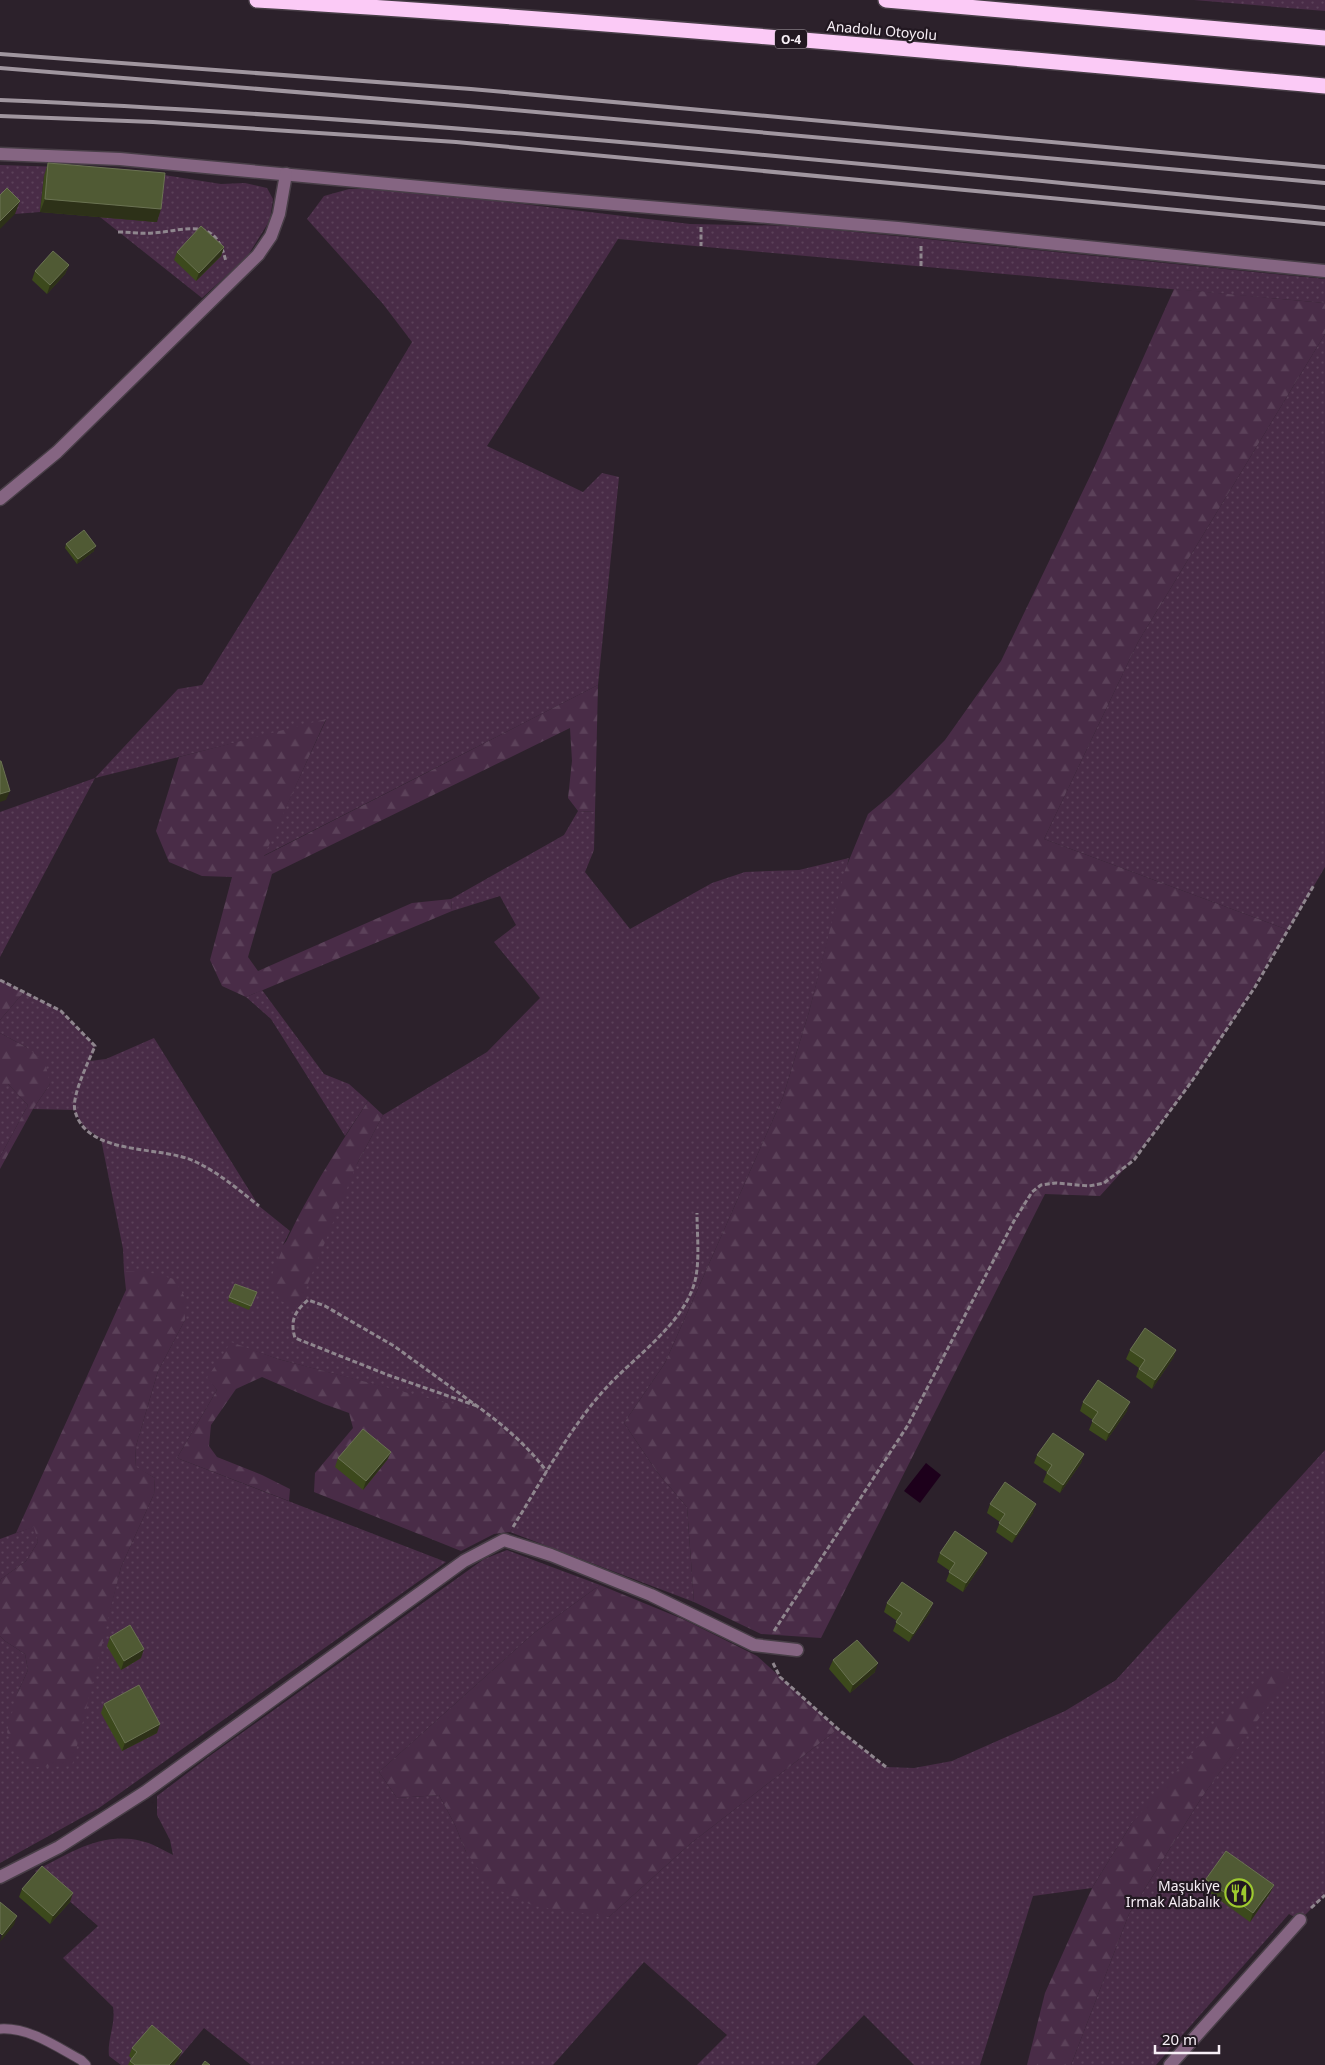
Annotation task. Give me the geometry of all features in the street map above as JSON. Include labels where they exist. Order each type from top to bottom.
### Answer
[{"type":"highway","name":"Anadolu Otoyolu","points":[[257,0],[439,11],[737,34],[1325,86]]},
{"type":"highway","points":[[886,0],[1325,38]]},
{"type":"street","points":[[0,154],[120,159],[518,196],[898,228],[1325,270]]},
{"type":"street","points":[[0,499],[57,452],[258,255],[271,236],[280,214],[286,174]]},
{"type":"street","points":[[0,1877],[59,1847],[145,1792],[464,1561],[504,1540],[551,1555],[651,1595],[754,1645],[797,1650]]},
{"type":"street","points":[[1170,2065],[1300,1920]]},
{"type":"lane","points":[[0,2029],[8,2028],[36,2036],[81,2060],[86,2065]]},
{"type":"path","points":[[118,232],[151,233],[190,227],[203,228],[215,236],[223,248],[231,282]]},
{"type":"path","points":[[886,1767],[838,1729],[780,1677],[764,1646],[908,1425],[1014,1221],[1032,1192],[1041,1185],[1056,1183],[1089,1186],[1104,1183],[1134,1160],[1192,1081],[1254,987],[1314,885]]},
{"type":"path","points":[[0,980],[62,1011],[95,1046],[78,1086],[74,1110],[84,1127],[101,1139],[132,1150],[173,1154],[195,1161],[225,1180],[259,1206]]},
{"type":"path","points":[[504,1540],[564,1442],[605,1388],[672,1322],[688,1298],[695,1282],[698,1260],[697,1213]]},
{"type":"path","points":[[477,1406],[388,1375],[295,1338],[291,1326],[298,1308],[308,1300],[325,1306],[394,1346],[489,1414],[547,1472]]},
{"type":"green space","points":[[1194,0],[1325,0],[1325,11]]},
{"type":"green space","points":[[0,165],[126,169],[221,184],[245,183],[267,188],[273,199],[270,220],[247,257],[202,298],[100,217],[157,222],[44,176],[40,212],[15,214],[3,201],[0,204]]},
{"type":"green space","points":[[349,189],[398,189],[690,224],[796,226],[1325,279],[1325,303],[618,239],[487,446],[583,492],[602,473],[619,477],[598,685],[263,856],[326,720],[95,778],[178,689],[202,685],[301,527],[412,342],[383,304],[307,219],[324,196]]},
{"type":"green space","points":[[1174,289],[1325,303],[1325,334],[1138,642],[1044,839],[1288,930],[1246,1000],[1178,1102],[1127,1166],[1100,1196],[1045,1194],[821,1638],[761,1634],[694,1602],[687,1507],[657,1472],[624,1423],[665,1363],[783,1097],[809,1012],[845,870],[868,814],[891,795],[945,740],[1001,661],[1093,470]]},
{"type":"green space","points":[[1325,334],[1325,867],[1288,930],[1044,839],[1138,642]]},
{"type":"green space","points":[[598,685],[595,812],[578,811],[568,798],[572,761],[570,728],[272,874],[248,957],[258,971],[412,903],[451,899],[452,911],[246,997],[222,986],[210,960],[232,877],[202,876],[169,862],[156,831],[179,757],[326,719],[264,856]]},
{"type":"green space","points":[[95,778],[0,957],[0,812]]},
{"type":"green space","points":[[578,811],[595,812],[594,850],[585,872],[630,929],[712,883],[745,872],[799,870],[849,858],[809,1012],[783,1097],[665,1363],[624,1423],[657,1472],[687,1507],[694,1602],[510,1532],[547,1472],[538,1461],[489,1415],[278,1359],[231,1343],[208,1378],[217,1390],[177,1458],[446,1562],[99,1808],[0,1863],[0,1636],[25,1654],[28,1670],[17,1694],[98,1656],[121,1567],[154,1494],[155,1478],[135,1467],[136,1446],[158,1371],[185,1320],[144,1271],[124,1271],[123,1249],[101,1139],[84,1127],[74,1110],[33,1109],[50,1084],[26,1047],[0,1033],[0,1020],[24,992],[61,1011],[95,1046],[90,1061],[106,1059],[154,1038],[259,1206],[290,1231],[283,1245],[357,1164],[383,1115],[487,1052],[540,998],[494,942],[516,925],[500,896],[452,911],[451,899],[564,835]]},
{"type":"green space","points":[[0,980],[24,992],[0,1020]]},
{"type":"green space","points":[[262,990],[324,1074],[349,1084],[368,1101],[345,1136],[271,1019],[246,997]]},
{"type":"green space","points":[[0,1033],[26,1047],[45,1062],[50,1084],[33,1109],[0,1169],[0,1157],[28,1105],[8,1084],[0,1084]]},
{"type":"green space","points":[[0,1084],[8,1084],[28,1105],[0,1157]]},
{"type":"green space","points":[[368,1101],[383,1115],[357,1164],[298,1308],[281,1301],[269,1283],[301,1212],[326,1167]]},
{"type":"green space","points":[[124,1271],[144,1271],[174,1279],[184,1296],[185,1320],[158,1371],[136,1446],[135,1466],[155,1478],[154,1494],[121,1567],[72,1766],[34,1767],[16,1755],[7,1732],[17,1694],[28,1670],[25,1654],[0,1636],[0,1582],[1,1579],[26,1561],[38,1542],[34,1527],[16,1533],[126,1290]]},
{"type":"green space","points":[[231,1342],[278,1359],[489,1414],[547,1472],[510,1532],[494,1534],[461,1551],[314,1492],[315,1473],[353,1428],[349,1413],[262,1377],[236,1389],[211,1425],[209,1446],[217,1457],[262,1475],[290,1489],[289,1501],[177,1458],[217,1390],[207,1378]]},
{"type":"green space","points":[[1325,1450],[1325,1895],[1300,1920],[1289,1914],[1156,2065],[1071,2065],[1129,1914],[1202,1797],[1288,1677],[1132,1823],[1092,1888],[1033,1896],[980,2065],[914,2065],[864,2015],[816,2065],[697,2065],[727,2035],[644,1962],[553,2065],[251,2065],[204,2028],[178,2059],[134,2061],[131,2065],[121,2065],[109,2056],[113,2007],[63,1958],[98,1926],[35,1871],[73,1851],[113,1839],[145,1842],[173,1855],[170,1840],[157,1815],[157,1796],[211,1755],[484,1559],[507,1550],[600,1585],[534,1633],[379,1772],[397,1798],[439,1795],[455,1825],[466,1852],[609,1917],[690,1844],[838,1729],[886,1767],[914,1768],[952,1761],[1065,1711],[1116,1680]]},
{"type":"green space","points":[[35,1526],[38,1542],[26,1561],[1,1579],[0,1582],[0,1539]]},
{"type":"green space","points":[[600,1585],[685,1620],[757,1656],[838,1729],[690,1844],[609,1917],[534,1906],[490,1886],[466,1852],[455,1825],[439,1795],[397,1798],[379,1772],[534,1633]]},
{"type":"green space","points":[[1272,1670],[1282,1671],[1289,1677],[1202,1797],[1129,1914],[1071,2065],[1027,2065],[1045,1993],[1092,1888],[1132,1823],[1250,1686]]},
{"type":"shaded area","points":[[926,1463],[941,1475],[920,1503],[904,1491]]},
{"type":"building","points":[[48,163],[165,173],[161,209],[45,199]]},
{"type":"building","points":[[7,188],[20,201],[0,221],[0,195]]},
{"type":"building","points":[[201,226],[224,247],[199,273],[177,252]]},
{"type":"building","points":[[53,251],[69,265],[50,285],[35,271]]},
{"type":"building","points":[[84,530],[96,546],[78,559],[66,544]]},
{"type":"building","points":[[0,761],[10,791],[0,794]]},
{"type":"building","points":[[235,1284],[257,1292],[251,1306],[229,1297]]},
{"type":"building","points":[[1145,1328],[1176,1350],[1155,1380],[1139,1369],[1145,1360],[1130,1350]]},
{"type":"building","points":[[1098,1380],[1130,1402],[1109,1433],[1092,1421],[1098,1412],[1083,1402]]},
{"type":"building","points":[[363,1429],[391,1452],[366,1481],[338,1458]]},
{"type":"building","points":[[1053,1433],[1084,1454],[1063,1485],[1047,1473],[1052,1465],[1037,1455]]},
{"type":"building","points":[[1005,1482],[1036,1504],[1016,1535],[999,1523],[1005,1514],[990,1504]]},
{"type":"building","points":[[955,1531],[987,1553],[966,1583],[949,1572],[955,1563],[940,1553]]},
{"type":"building","points":[[902,1582],[933,1603],[913,1634],[896,1622],[902,1613],[887,1603]]},
{"type":"building","points":[[130,1625],[144,1649],[124,1661],[110,1637]]},
{"type":"building","points":[[857,1640],[878,1663],[853,1685],[833,1660]]},
{"type":"building","points":[[139,1685],[160,1724],[125,1743],[104,1704]]},
{"type":"building","points":[[1226,1851],[1274,1885],[1253,1913],[1206,1879]]},
{"type":"building","points":[[42,1866],[73,1893],[53,1916],[22,1889]]},
{"type":"building","points":[[0,1902],[17,1916],[2,1935],[0,1933]]},
{"type":"building","points":[[152,2025],[182,2051],[169,2065],[135,2065],[130,2061],[137,2052],[132,2048]]},
{"type":"building","points":[[205,2061],[210,2065],[202,2065]]},
{"type":"railway","points":[[0,54],[471,89],[1325,167]]},
{"type":"railway","points":[[0,68],[468,106],[1325,183]]},
{"type":"railway","points":[[0,100],[166,108],[498,132],[1325,208]]},
{"type":"railway","points":[[0,116],[153,122],[456,142],[1325,224]]},
{"type":"place","name":"Maşukiye Irmak Alabalık","points":[[1239,1893]]}]
